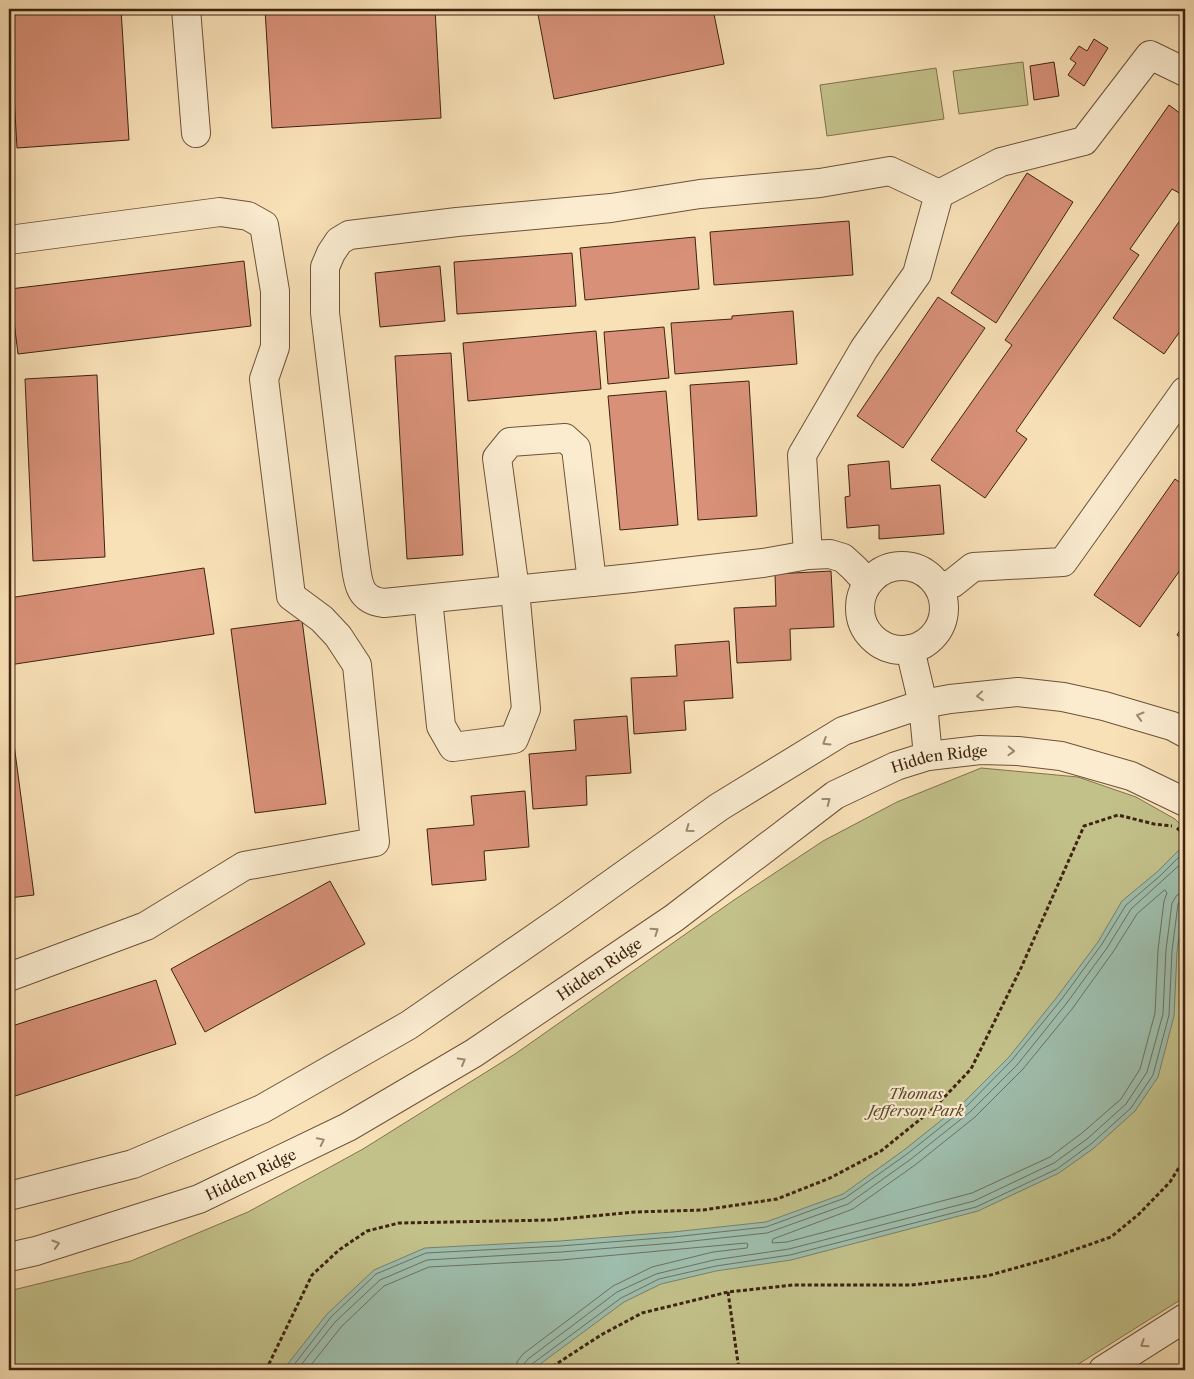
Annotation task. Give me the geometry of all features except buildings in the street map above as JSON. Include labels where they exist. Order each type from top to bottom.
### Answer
[{"type":"street","points":[[186,9],[196,133]]},
{"type":"street","points":[[808,555],[802,455],[864,349],[917,274],[939,194],[1001,162],[1084,141],[1150,55],[1185,72]]},
{"type":"street","points":[[868,583],[843,558],[830,554],[808,555],[763,563],[592,582],[428,599],[384,603],[373,602],[363,594],[359,584],[325,313],[325,267],[339,241],[349,235],[366,232],[611,208],[700,194],[820,183],[890,171],[939,194]]},
{"type":"street","points":[[9,240],[220,212],[248,216],[264,226],[275,291],[275,347],[264,379],[291,596],[322,619],[338,636],[357,665],[375,842],[244,866],[146,926],[9,977]]},
{"type":"street","points":[[939,588],[953,583],[973,568],[1064,562],[1185,391]]},
{"type":"street","points":[[428,599],[440,726],[453,747],[514,740],[526,709],[514,590],[497,458],[510,442],[565,438],[576,448],[592,582]]},
{"type":"street","points":[[894,566],[907,566],[919,569],[930,576],[939,588],[943,597],[944,610],[942,622],[936,634],[927,643],[910,650],[890,649],[878,644],[862,624],[860,603],[862,592],[875,575],[884,570],[894,566]]},
{"type":"street","points":[[910,650],[923,704],[928,756]]},
{"type":"street","points":[[9,1196],[133,1164],[262,1109],[409,1025],[719,807],[843,731],[923,704],[950,699],[1018,692],[1063,697],[1104,706],[1172,726],[1185,733]]},
{"type":"street","name":"Hidden Ridge","points":[[9,1257],[199,1199],[348,1127],[474,1053],[658,929],[835,795],[896,766],[928,756],[980,750],[1018,751],[1060,756],[1131,776],[1182,810]]},
{"type":"street","points":[[1103,1370],[1185,1318]]},
{"type":"path","points":[[266,1370],[312,1275],[339,1250],[367,1231],[399,1223],[551,1220],[635,1212],[702,1210],[777,1199],[830,1178],[881,1151],[933,1109],[971,1069],[1022,968],[1084,826],[1118,815],[1154,824],[1182,810],[1185,836]]},
{"type":"path","points":[[547,1370],[601,1335],[642,1313],[728,1292],[793,1285],[911,1285],[987,1276],[1051,1258],[1111,1237],[1140,1214],[1170,1182],[1185,1158]]},
{"type":"path","points":[[728,1292],[739,1370]]},
{"type":"green space","points":[[1023,62],[1028,105],[959,114],[953,71]]},
{"type":"green space","points":[[936,68],[944,119],[827,136],[820,85]]},
{"type":"green space","name":"Thomas Jefferson Park","points":[[981,768],[1078,777],[1136,797],[1175,819],[1185,829],[1185,1297],[1069,1370],[9,1370],[9,1291],[131,1261],[248,1212],[363,1149],[515,1054],[734,900],[823,841],[897,802]]},
{"type":"water","points":[[1185,844],[1185,890],[1177,952],[1174,1016],[1158,1077],[1135,1111],[1094,1148],[1059,1173],[978,1211],[791,1260],[716,1271],[661,1284],[624,1302],[532,1370],[283,1370],[327,1314],[374,1270],[425,1248],[560,1241],[766,1222],[843,1194],[904,1150],[963,1103],[1009,1057],[1098,942],[1122,901],[1157,872]]}]
